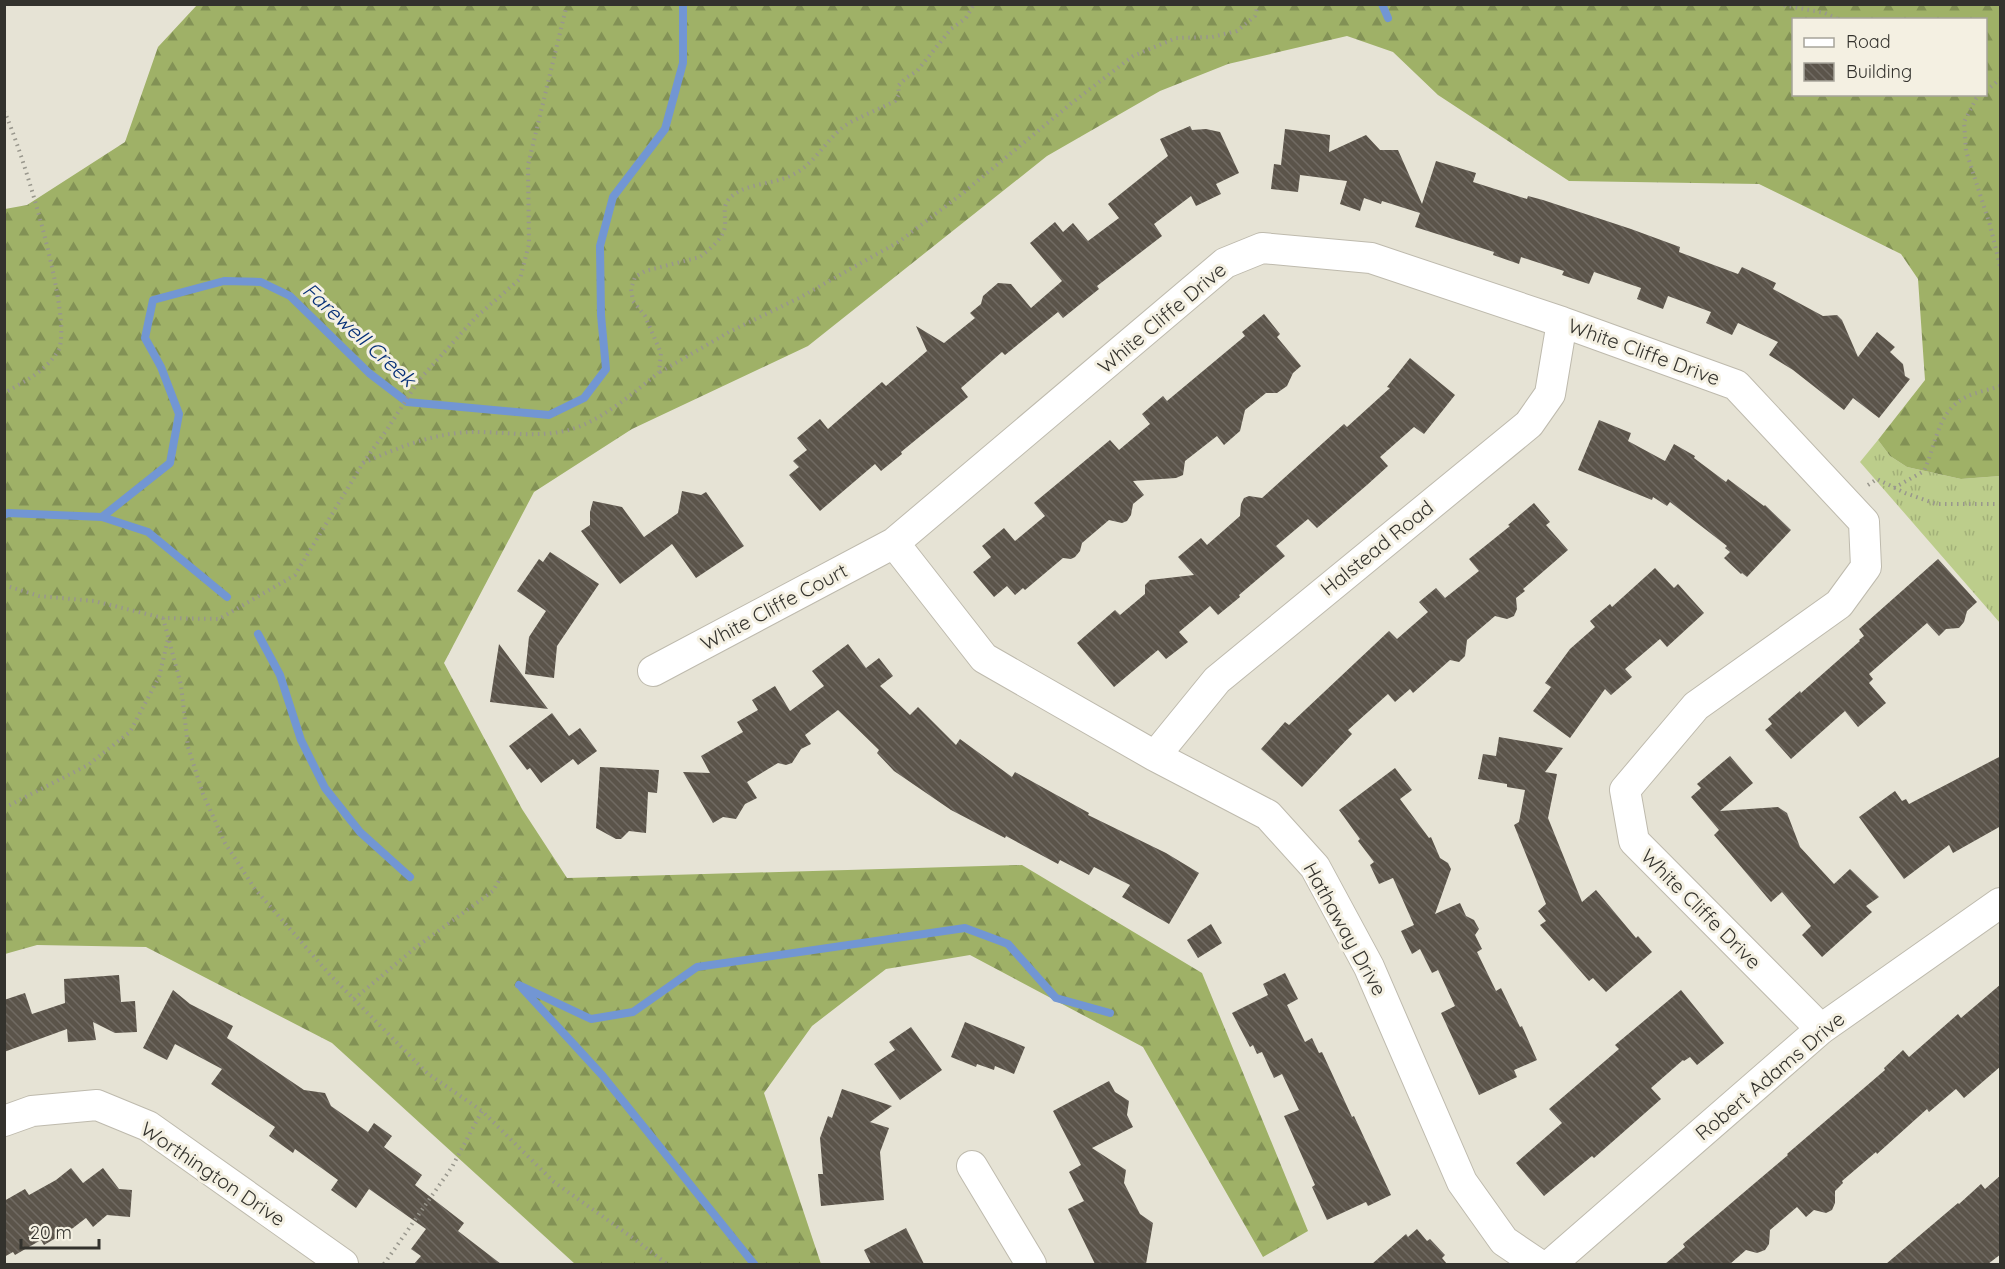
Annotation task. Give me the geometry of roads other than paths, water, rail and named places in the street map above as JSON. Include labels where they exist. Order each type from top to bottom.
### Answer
[{"type":"street","name":"White Cliffe Drive","points":[[894,543],[1225,263],[1262,248],[1371,258],[1562,322],[1736,385],[1864,522],[1866,567],[1839,604],[1696,706],[1625,790],[1634,841],[1821,1029]]},
{"type":"street","name":"Halstead Road","points":[[1155,756],[1217,680],[1529,424],[1550,394],[1562,322]]},
{"type":"street","name":"White Cliffe Court","points":[[653,671],[894,543]]},
{"type":"street","name":"Hathaway Drive","points":[[894,543],[984,658],[1155,756],[1268,815],[1315,867],[1369,967],[1462,1182],[1504,1241],[1538,1264]]},
{"type":"street","name":"Robert Adams Drive","points":[[1551,1264],[1821,1029],[2001,903]]},
{"type":"street","name":"Worthington Drive","points":[[4,1121],[32,1111],[97,1105],[148,1126],[342,1264]]},
{"type":"street","points":[[972,1166],[1031,1264]]},
{"type":"waterway","name":"Farewell Creek","points":[[4,515],[8,513],[102,517],[170,463],[179,414],[161,367],[145,338],[153,300],[224,281],[261,282],[290,296],[369,373],[407,402],[549,415],[584,398],[606,369],[601,315],[600,246],[613,197],[665,129],[683,63],[683,4]]},
{"type":"waterway","points":[[1382,4],[1388,18]]},
{"type":"waterway","points":[[102,517],[148,532],[227,597]]},
{"type":"waterway","points":[[258,634],[280,675],[301,740],[325,788],[360,832],[410,877]]},
{"type":"waterway","points":[[519,985],[591,1019],[633,1012],[697,967],[965,928],[1008,944],[1056,998],[1110,1013]]},
{"type":"waterway","points":[[522,988],[602,1075],[754,1264]]}]
